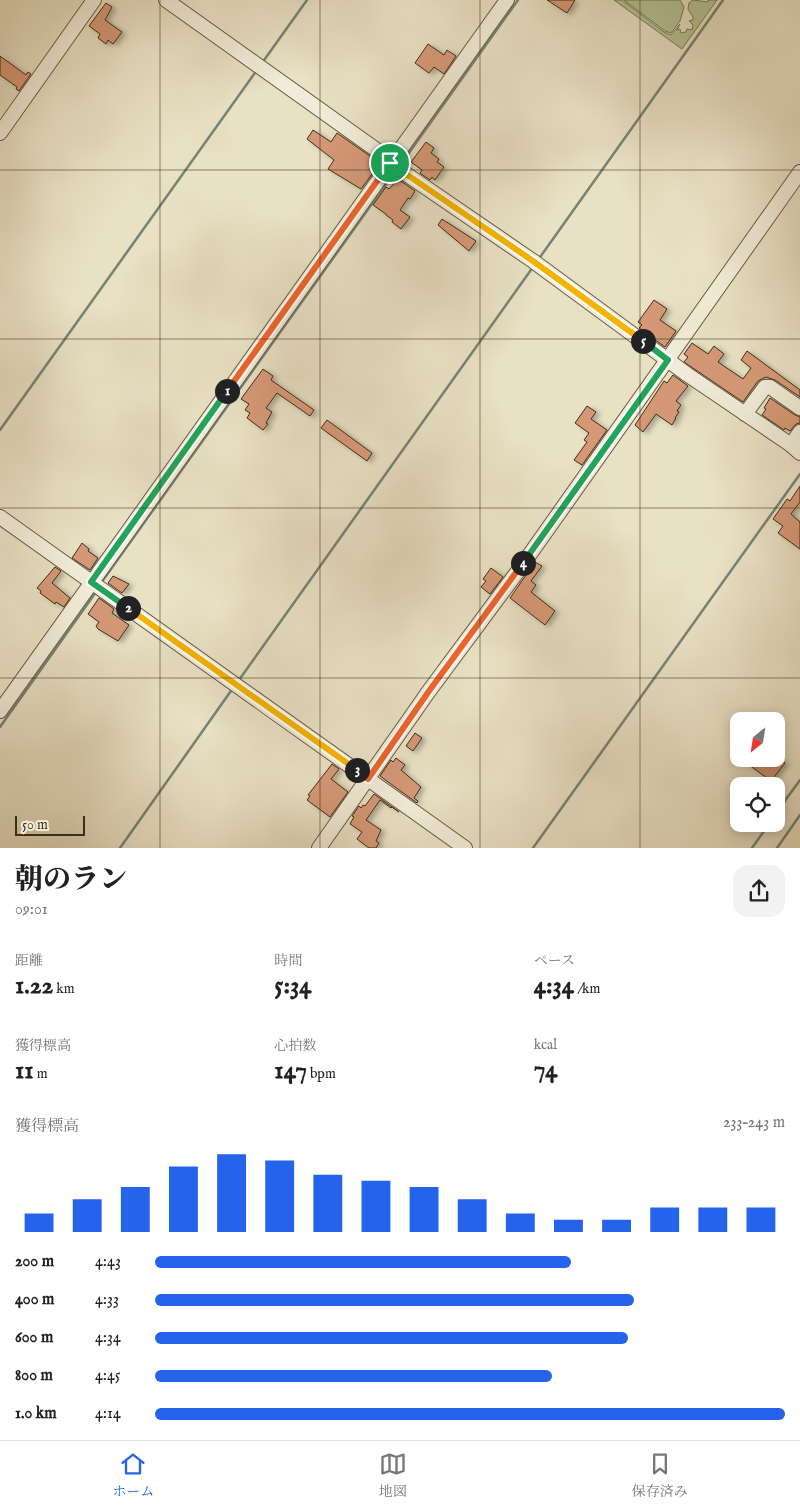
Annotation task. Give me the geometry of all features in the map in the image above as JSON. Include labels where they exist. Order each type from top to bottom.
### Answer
[{"type":"street","points":[[0,133],[94,0]]},
{"type":"street","points":[[166,0],[394,165],[533,261],[668,360],[796,449],[800,432]]},
{"type":"street","points":[[0,711],[91,582],[394,165],[507,0]]},
{"type":"street","points":[[319,848],[371,781],[429,691],[518,570],[800,172]]},
{"type":"street","points":[[745,414],[765,387],[770,387],[800,408]]},
{"type":"street","points":[[0,517],[465,848]]},
{"type":"green space","points":[[614,0],[622,0],[664,32],[671,35],[680,24],[677,30],[680,29],[681,33],[686,32],[687,29],[692,30],[693,25],[689,21],[693,20],[693,17],[688,9],[689,3],[693,0],[708,2],[708,0],[717,0],[682,49]]},
{"type":"green space","points":[[624,0],[680,0],[684,7],[680,21],[671,33],[665,31]]},
{"type":"building","points":[[547,0],[575,0],[567,13]]},
{"type":"building","points":[[106,3],[112,7],[105,20],[122,32],[113,44],[108,40],[106,44],[98,38],[100,34],[89,26]]},
{"type":"building","points":[[428,44],[444,55],[447,50],[456,56],[444,74],[434,67],[429,73],[415,63]]},
{"type":"building","points":[[0,56],[26,75],[28,72],[31,74],[19,91],[16,89],[17,87],[0,75]]},
{"type":"building","points":[[313,130],[331,142],[337,133],[380,163],[361,189],[328,169],[334,160],[307,139]]},
{"type":"building","points":[[426,142],[434,148],[431,153],[439,159],[437,162],[444,167],[435,180],[432,177],[430,180],[420,173],[422,170],[411,162]]},
{"type":"building","points":[[398,179],[415,191],[400,210],[410,217],[401,229],[386,214],[373,205],[386,187],[389,189]]},
{"type":"building","points":[[442,219],[476,241],[469,251],[438,225]]},
{"type":"building","points":[[654,300],[667,309],[660,320],[676,331],[665,347],[639,328],[642,325],[638,322]]},
{"type":"building","points":[[692,343],[708,354],[714,346],[724,354],[718,362],[743,379],[751,368],[741,360],[747,351],[800,390],[800,397],[775,380],[766,377],[758,381],[743,402],[684,362],[688,357],[684,354]]},
{"type":"building","points":[[263,369],[273,376],[271,380],[314,410],[310,416],[277,393],[266,408],[272,412],[266,423],[268,424],[263,430],[247,418],[250,413],[245,410],[249,404],[241,399]]},
{"type":"building","points":[[673,375],[688,386],[676,401],[681,405],[677,411],[679,412],[676,418],[672,425],[656,414],[643,432],[635,425],[664,381],[667,383]]},
{"type":"building","points":[[770,398],[800,417],[800,423],[796,424],[790,431],[785,428],[784,430],[762,415]]},
{"type":"building","points":[[587,406],[596,412],[591,419],[607,430],[582,465],[574,460],[587,442],[584,440],[589,433],[575,423]]},
{"type":"building","points":[[327,420],[372,453],[367,461],[321,428]]},
{"type":"building","points":[[800,486],[800,502],[791,514],[800,522],[800,549],[778,533],[783,526],[773,519],[787,499],[790,501]]},
{"type":"building","points":[[82,543],[89,549],[88,551],[98,558],[90,570],[72,558]]},
{"type":"building","points":[[535,562],[542,566],[531,581],[536,585],[531,592],[555,611],[545,625],[510,598]]},
{"type":"building","points":[[55,567],[61,571],[52,583],[70,598],[64,607],[56,602],[55,604],[40,593],[41,591],[37,588]]},
{"type":"building","points":[[491,568],[503,577],[490,594],[481,587],[486,581],[483,579]]},
{"type":"building","points":[[113,576],[129,584],[122,593],[108,583]]},
{"type":"building","points":[[99,598],[114,609],[112,613],[129,625],[118,641],[98,629],[96,626],[99,622],[88,614]]},
{"type":"building","points":[[415,733],[422,738],[413,751],[406,746]]},
{"type":"building","points":[[396,758],[405,765],[401,770],[421,787],[414,798],[418,801],[417,803],[380,776],[391,760],[393,762]]},
{"type":"building","points":[[332,764],[339,769],[331,779],[348,792],[330,817],[307,800],[310,796],[308,795]]},
{"type":"building","points":[[753,768],[781,768],[774,777],[766,777]]},
{"type":"building","points":[[374,794],[399,812],[380,800],[366,820],[381,830],[376,841],[379,843],[376,848],[369,848],[357,839],[362,832],[350,824],[354,817],[352,816],[359,806],[361,808],[363,805],[365,806]]},
{"type":"waterway","points":[[262,63],[307,0]]},
{"type":"waterway","points":[[401,164],[518,0]]},
{"type":"waterway","points":[[538,260],[723,0]]},
{"type":"waterway","points":[[0,430],[257,70]]},
{"type":"waterway","points":[[101,583],[394,173]]},
{"type":"waterway","points":[[239,680],[533,267]]},
{"type":"waterway","points":[[533,848],[800,474]]},
{"type":"waterway","points":[[0,727],[96,592]]},
{"type":"waterway","points":[[120,848],[233,688]]},
{"type":"waterway","points":[[785,801],[800,780]]},
{"type":"waterway","points":[[777,848],[800,815]]},
{"type":"waterway","points":[[752,848],[763,832]]},
{"type":"route","points":[[390,163],[533,261],[668,360],[429,691],[368,779],[91,582],[390,163]]}]
